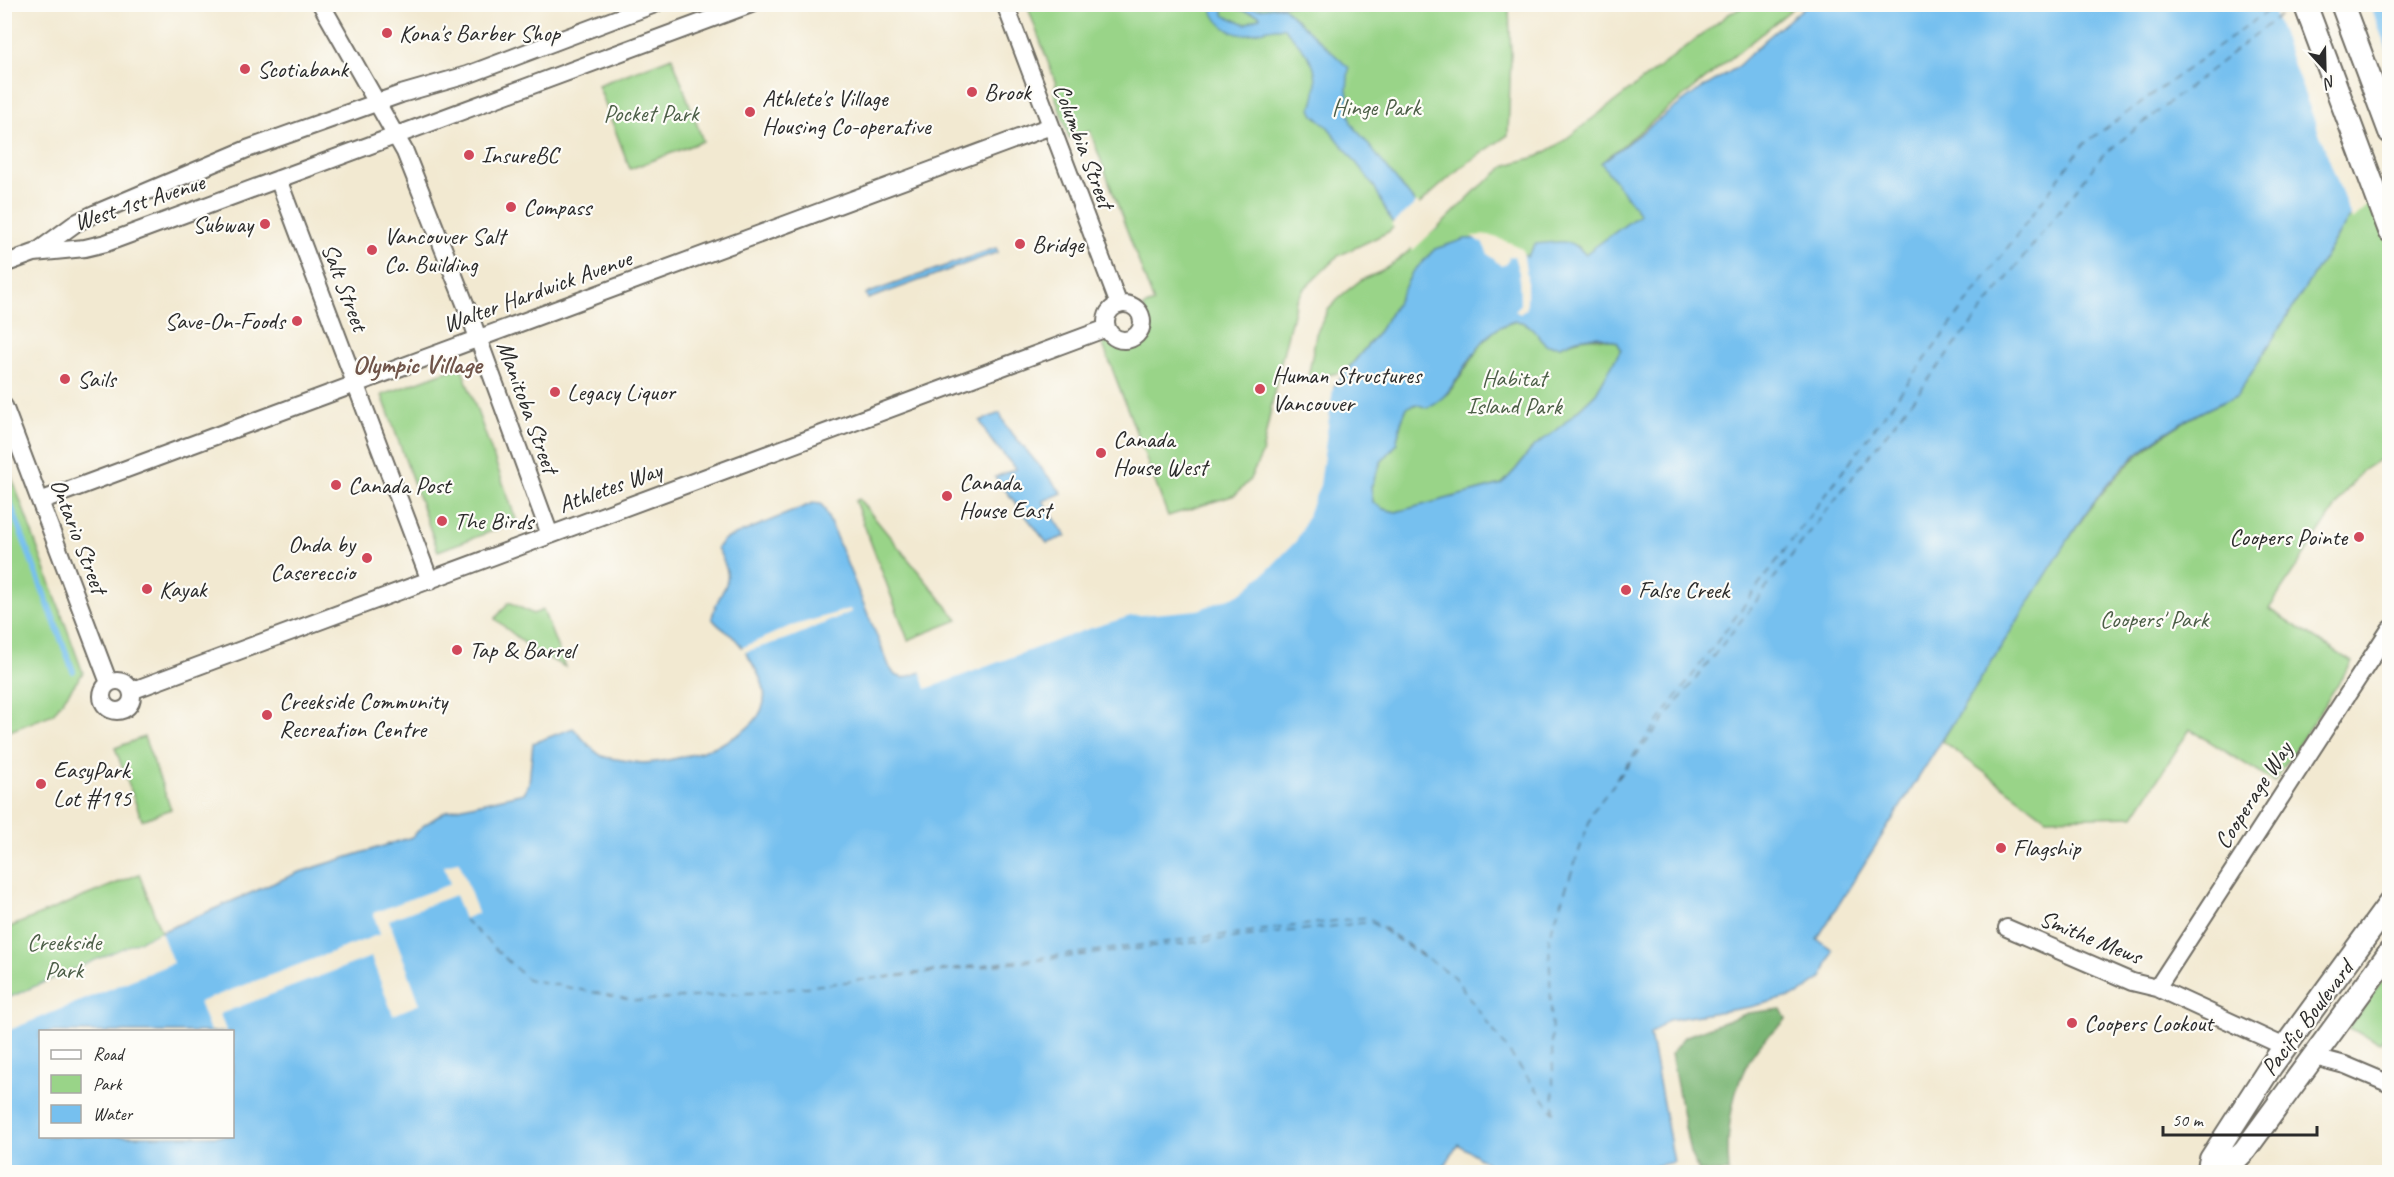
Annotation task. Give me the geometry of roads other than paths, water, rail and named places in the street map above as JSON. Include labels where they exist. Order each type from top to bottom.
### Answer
[{"type":"main road","points":[[2305,4],[2390,231]]},
{"type":"main road","points":[[2342,4],[2390,132]]},
{"type":"main road","points":[[2208,1173],[2211,1159],[2285,1047],[2390,903]]},
{"type":"main road","name":"Pacific Boulevard","points":[[2223,1173],[2245,1150],[2311,1056],[2390,952]]},
{"type":"street","name":"Manitoba Street","points":[[321,4],[405,152],[550,535]]},
{"type":"street","name":"West 1st Avenue","points":[[34,253],[76,223],[94,214],[247,149],[376,103],[467,75],[655,4]]},
{"type":"street","name":"West 1st Avenue","points":[[34,253],[85,248],[106,243],[751,4]]},
{"type":"street","name":"Columbia Street","points":[[1005,4],[1119,305]]},
{"type":"street","name":"Walter Hardwick Avenue","points":[[40,501],[1051,126]]},
{"type":"street","name":"Salt Street","points":[[278,179],[430,581]]},
{"type":"street","points":[[4,264],[34,253]]},
{"type":"street","points":[[1119,305],[1129,305],[1138,311],[1142,321],[1139,332],[1131,339],[1122,340],[1112,336],[1107,328],[1107,317],[1119,305]]},
{"type":"street","name":"Athletes Way","points":[[131,691],[1107,328]]},
{"type":"street","name":"Ontario Street","points":[[4,406],[109,683]]},
{"type":"street","name":"Cooperage Way","points":[[2157,988],[2390,629]]},
{"type":"street","points":[[122,682],[131,691],[128,706],[119,710],[109,709],[102,697],[109,683],[122,682]]},
{"type":"street","name":"Smithe Mews","points":[[2007,928],[2132,982],[2157,988],[2285,1047]]},
{"type":"street","points":[[2311,1056],[2345,1065],[2390,1084]]},
{"type":"water","points":[[1211,5],[1220,5],[1225,16],[1246,24],[1260,17],[1259,15],[1238,9],[1236,5],[1258,9],[1282,6],[1349,68],[1347,89],[1351,123],[1436,229],[1406,234],[1391,221],[1375,188],[1365,174],[1327,126],[1314,115],[1311,109],[1316,84],[1312,64],[1284,28],[1238,34],[1220,23]]},
{"type":"water","name":"False Creek","points":[[1807,5],[2389,5],[2389,188],[2354,213],[2347,221],[2237,396],[2171,429],[2140,451],[2105,487],[2086,513],[1817,939],[1833,950],[1822,978],[1798,995],[1750,1007],[1668,1020],[1650,1034],[1674,1162],[1627,1172],[1490,1172],[1486,1162],[1458,1144],[1441,1172],[5,1172],[4,1000],[297,873],[412,837],[424,825],[446,811],[524,793],[529,783],[533,743],[573,728],[602,756],[643,763],[659,762],[699,752],[738,734],[753,722],[763,707],[762,684],[756,669],[741,646],[712,618],[727,579],[724,561],[717,548],[723,540],[813,503],[821,504],[890,668],[895,675],[904,678],[1109,605],[1185,602],[1201,598],[1251,569],[1277,548],[1296,520],[1315,469],[1324,398],[1377,334],[1397,303],[1412,273],[1435,249],[1465,239],[1489,238],[1514,248],[1527,257],[1535,244],[1556,242],[1574,245],[1585,254],[1640,214],[1601,163],[1696,92],[1736,68]],"holes":[[[1515,321],[1530,326],[1546,345],[1560,346],[1577,339],[1598,336],[1617,342],[1621,349],[1596,393],[1557,430],[1533,447],[1502,484],[1396,512],[1383,509],[1373,502],[1371,487],[1381,462],[1396,445],[1407,407],[1416,404],[1427,408],[1440,400],[1492,332],[1503,325]]]},
{"type":"water","points":[[996,248],[998,252],[868,299],[866,294]]},
{"type":"water","points":[[1000,413],[1006,426],[1062,493],[1043,501],[1066,536],[1047,543],[995,477],[1016,469],[990,439],[980,421]]},
{"type":"waterway","points":[[4,487],[73,671]]},
{"type":"place","name":"Kona's Barber Shop","points":[[387,33]]},
{"type":"place","name":"Scotiabank","points":[[245,69]]},
{"type":"place","name":"Brook","points":[[972,92]]},
{"type":"place","name":"Athlete's Village Housing Co-operative","points":[[750,112]]},
{"type":"place","name":"InsureBC","points":[[469,155]]},
{"type":"place","name":"Compass","points":[[511,207]]},
{"type":"place","name":"Subway","points":[[265,224]]},
{"type":"place","name":"Bridge","points":[[1020,244]]},
{"type":"place","name":"Vancouver Salt Co. Building","points":[[372,250]]},
{"type":"place","name":"Save-On-Foods","points":[[297,321]]},
{"type":"place","name":"Sails","points":[[65,379]]},
{"type":"place","name":"Human Structures Vancouver","points":[[1260,389]]},
{"type":"place","name":"Legacy Liquor","points":[[555,392]]},
{"type":"place","name":"Canada House West","points":[[1101,453]]},
{"type":"place","name":"Canada Post","points":[[336,485]]},
{"type":"place","name":"Canada House East","points":[[947,496]]},
{"type":"place","name":"The Birds","points":[[442,521]]},
{"type":"place","name":"Coopers Pointe","points":[[2359,537]]},
{"type":"place","name":"Onda by Casereccio","points":[[367,558]]},
{"type":"place","name":"Kayak","points":[[147,589]]},
{"type":"place","name":"False Creek","points":[[1626,590]]},
{"type":"place","name":"Tap & Barrel","points":[[457,650]]},
{"type":"place","name":"Creekside Community Recreation Centre","points":[[267,715]]},
{"type":"place","name":"EasyPark Lot #195","points":[[41,784]]},
{"type":"place","name":"Flagship","points":[[2001,848]]},
{"type":"place","name":"Coopers Lookout","points":[[2072,1023]]},
{"type":"district","name":"Olympic Village","points":[[417,364]]},
{"type":"park label","name":"Hinge Park","points":[[1376,107]]},
{"type":"park label","name":"Pocket Park","points":[[651,113]]},
{"type":"park label","name":"Habitat Island Park","points":[[1514,392]]},
{"type":"park label","name":"Coopers' Park","points":[[2154,619]]},
{"type":"park label","name":"Creekside Park","points":[[64,956]]}]
